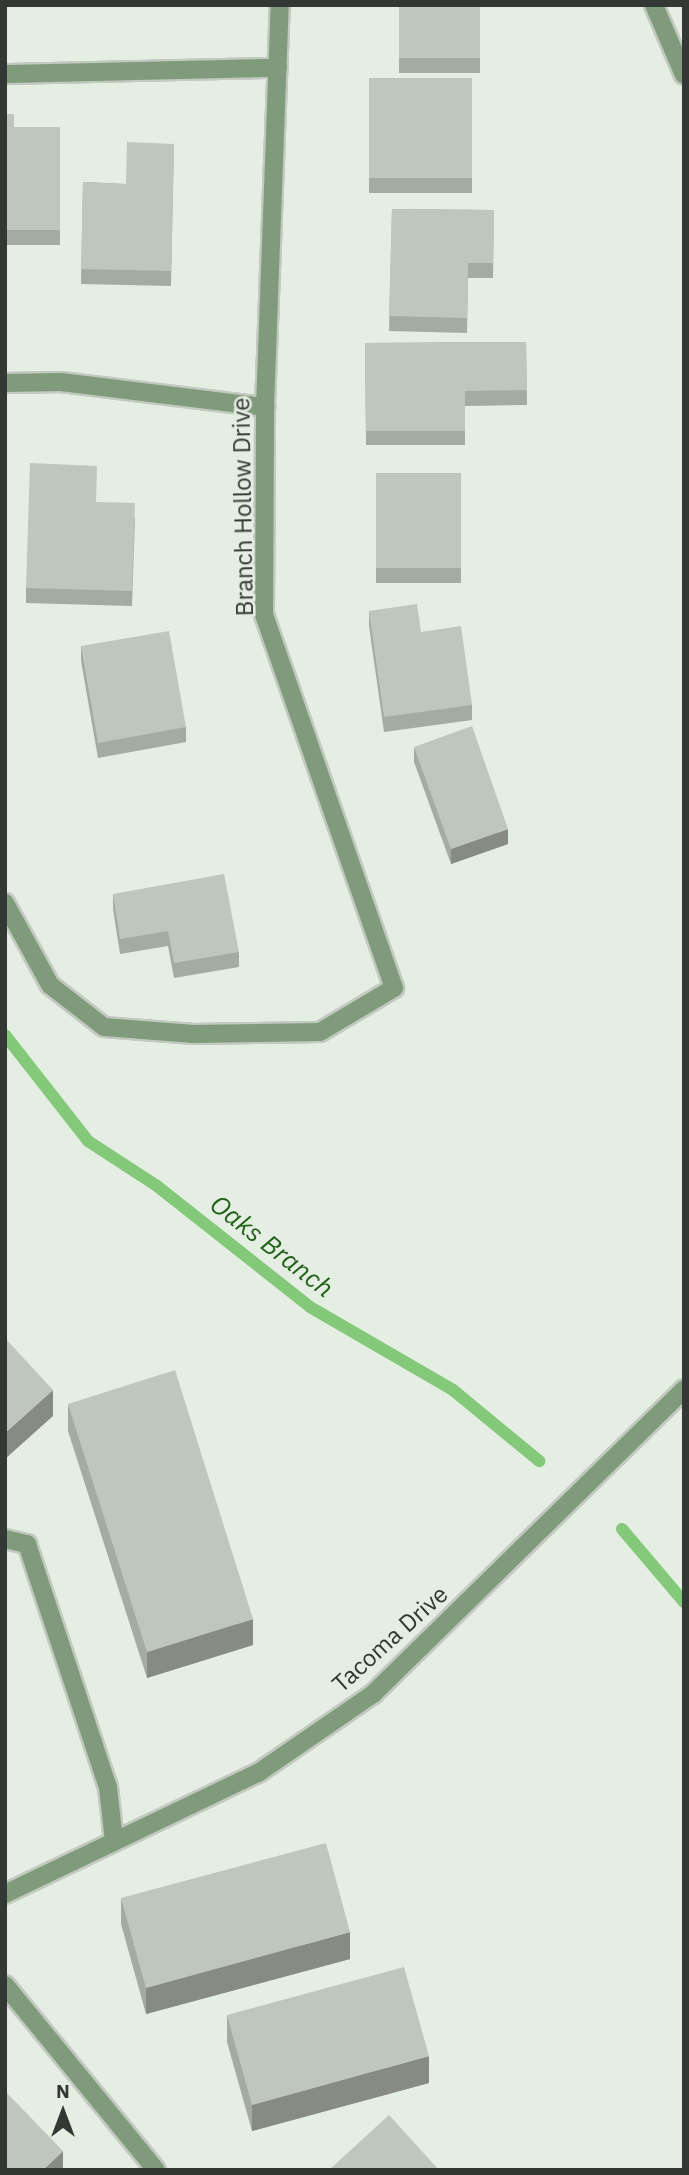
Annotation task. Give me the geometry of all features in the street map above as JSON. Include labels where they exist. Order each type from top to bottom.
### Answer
[{"type":"street","name":"Branch Hollow Drive","points":[[5,903],[50,985],[104,1027],[194,1034],[320,1032],[394,988],[264,614],[265,407],[280,5]]},
{"type":"street","points":[[654,5],[684,75]]},
{"type":"street","points":[[5,74],[278,68]]},
{"type":"street","points":[[5,383],[61,382],[265,407]]},
{"type":"street","name":"Tacoma Drive","points":[[5,1894],[258,1773],[373,1694],[684,1389]]},
{"type":"street","points":[[5,1539],[27,1544],[108,1787],[114,1841]]},
{"type":"street","points":[[5,1985],[156,2170]]},
{"type":"building","points":[[399,5],[480,5],[480,58],[399,58]]},
{"type":"building","points":[[369,78],[472,78],[472,178],[369,178]]},
{"type":"building","points":[[5,114],[14,114],[14,127],[60,127],[60,230],[5,230]]},
{"type":"building","points":[[127,142],[174,144],[171,271],[81,269],[83,182],[126,184]]},
{"type":"building","points":[[392,209],[494,210],[493,263],[468,263],[467,318],[389,316]]},
{"type":"building","points":[[526,342],[527,390],[465,391],[465,431],[366,431],[365,343]]},
{"type":"building","points":[[30,463],[97,466],[96,502],[135,503],[132,591],[26,588]]},
{"type":"building","points":[[376,473],[461,473],[461,568],[376,568]]},
{"type":"building","points":[[417,604],[421,632],[461,626],[472,705],[384,717],[369,611]]},
{"type":"building","points":[[169,631],[186,727],[98,743],[81,646]]},
{"type":"building","points":[[472,726],[508,829],[451,849],[414,747]]},
{"type":"building","points":[[224,874],[239,952],[174,963],[168,931],[120,939],[113,894]]},
{"type":"building","points":[[5,1338],[53,1390],[5,1433]]},
{"type":"building","points":[[175,1370],[253,1619],[147,1652],[68,1404]]},
{"type":"building","points":[[326,1843],[350,1932],[146,1988],[121,1898]]},
{"type":"building","points":[[404,1967],[429,2056],[252,2105],[227,2015]]},
{"type":"building","points":[[5,2091],[63,2151],[43,2170],[5,2170]]},
{"type":"building","points":[[389,2115],[439,2170],[329,2170]]},
{"type":"waterway","name":"Oaks Branch","points":[[5,1035],[88,1141],[157,1186],[310,1307],[453,1390],[539,1461]]},
{"type":"waterway","name":"Oaks Branch","points":[[622,1529],[684,1602]]}]
